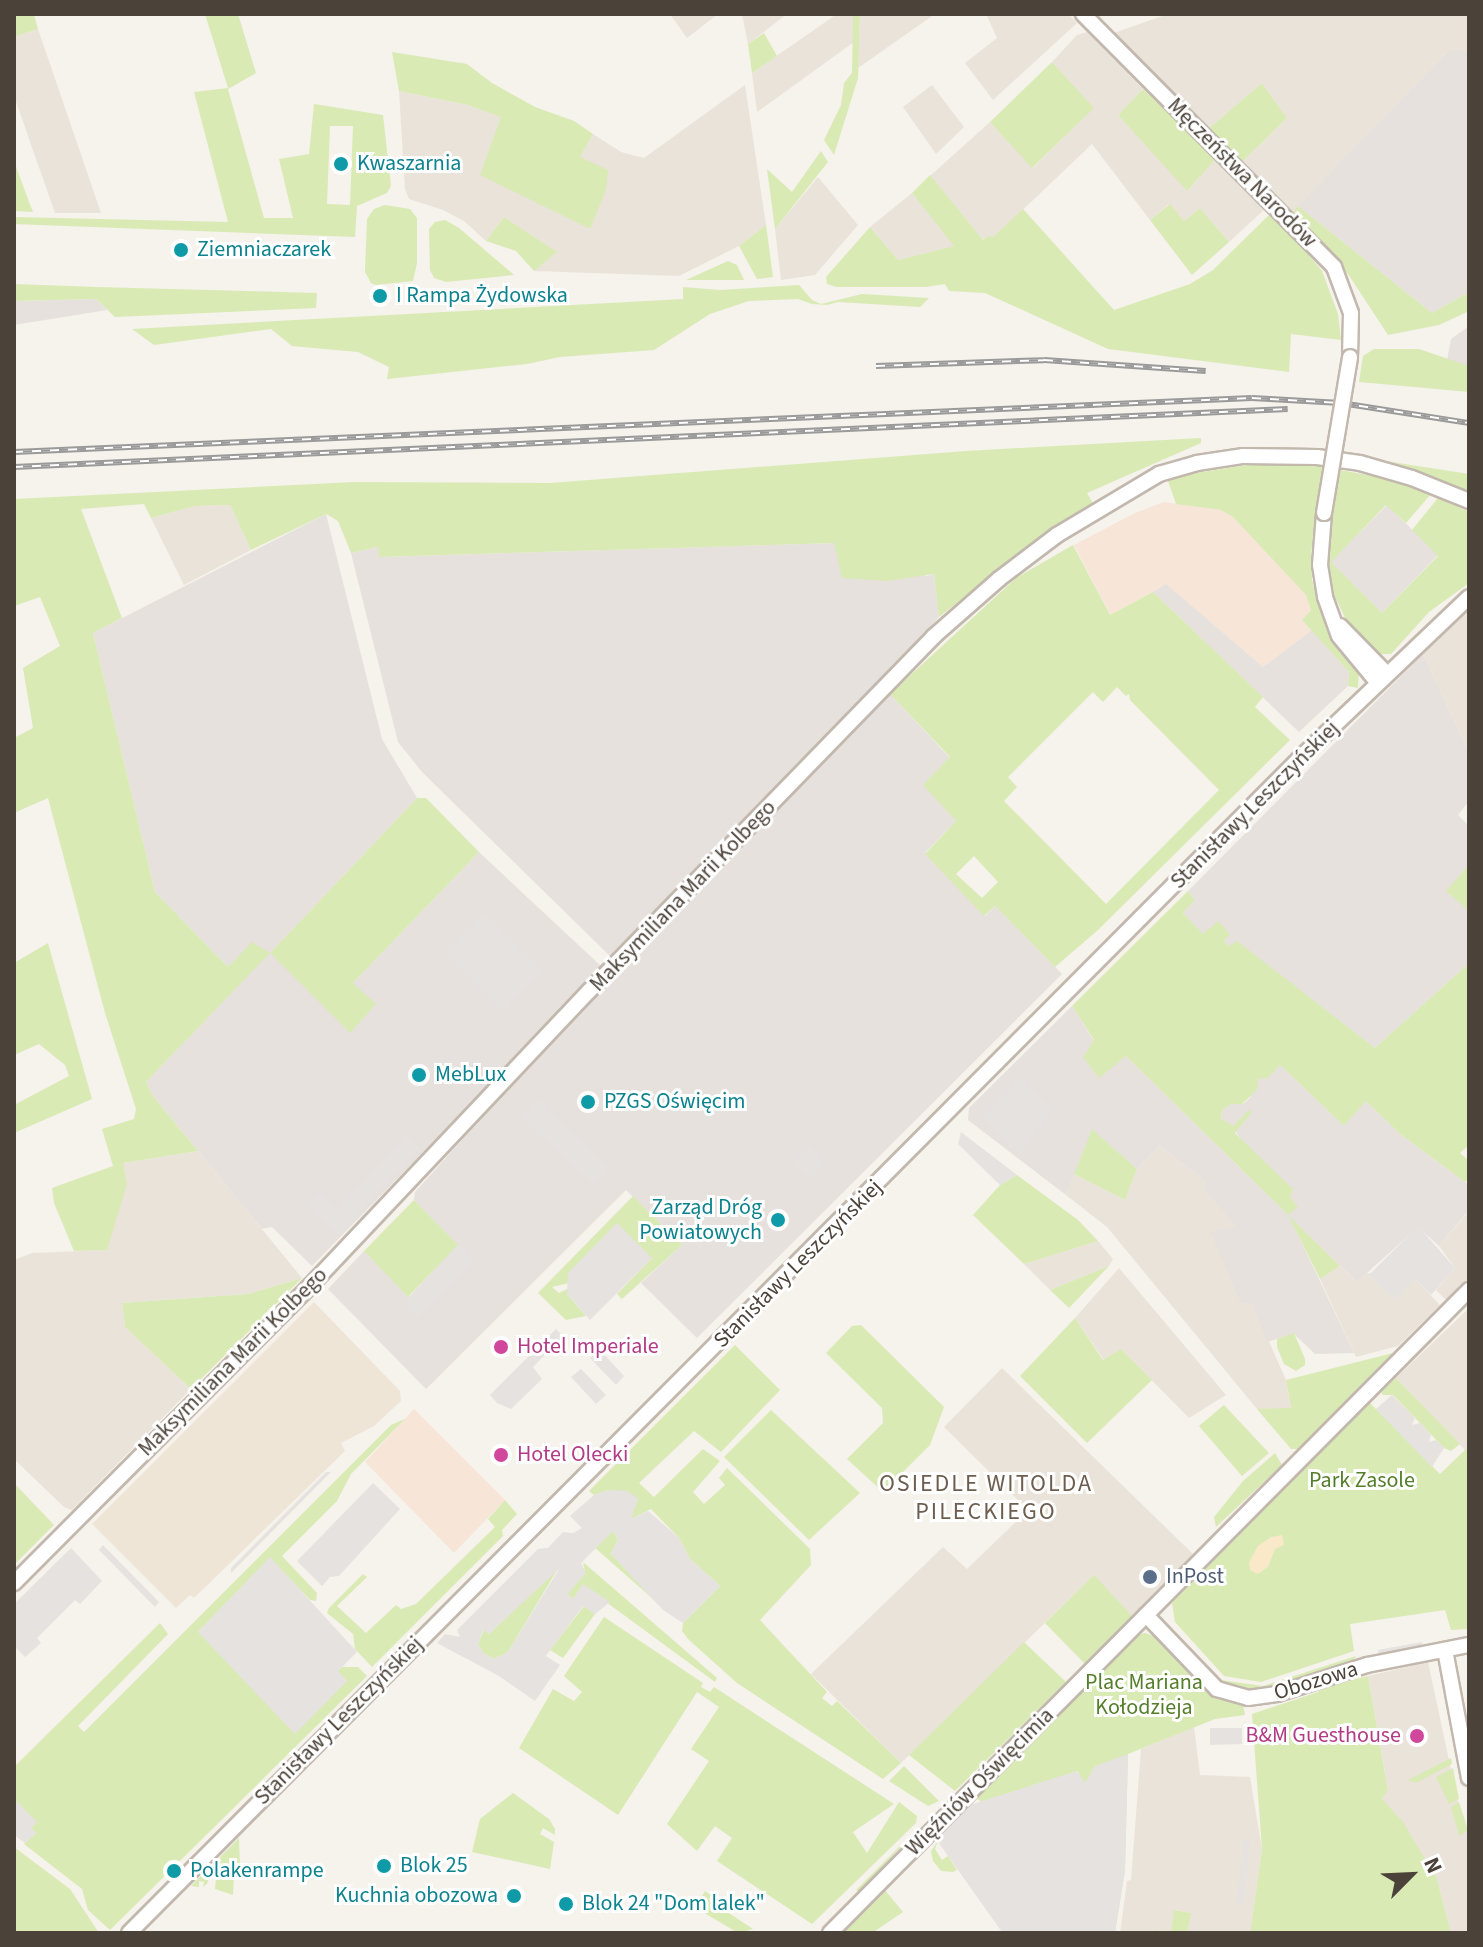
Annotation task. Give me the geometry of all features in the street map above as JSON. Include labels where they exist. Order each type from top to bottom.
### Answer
[{"type":"street","name":"Męczeństwa Narodów","points":[[1083,14],[1334,267],[1351,313],[1350,357],[1324,513],[1321,577],[1336,622],[1383,678]]},
{"type":"street","name":"Maksymiliana Marii Kolbego","points":[[14,1583],[309,1287],[589,991],[933,637],[1033,553],[1148,479],[1179,467],[1243,456],[1291,455],[1344,460],[1395,472],[1469,501]]},
{"type":"street","name":"Stanisławy Leszczyńskiej","points":[[129,1933],[1383,678],[1469,597]]},
{"type":"street","name":"Więźniów Oświęcimia","points":[[830,1933],[1469,1290]]},
{"type":"street","name":"Obozowa","points":[[1146,1615],[1217,1689],[1242,1698],[1268,1696],[1367,1665],[1469,1645]]},
{"type":"street","points":[[1445,1650],[1469,1778]]},
{"type":"shaded area","points":[[670,14],[718,14],[687,38]]},
{"type":"shaded area","points":[[742,14],[787,14],[748,44]]},
{"type":"shaded area","points":[[837,14],[853,14],[854,42],[757,112],[752,73]]},
{"type":"shaded area","points":[[860,14],[935,14],[858,68]]},
{"type":"shaded area","points":[[986,14],[1068,14],[1077,23],[993,100],[965,63],[997,38]]},
{"type":"shaded area","points":[[1168,14],[1469,14],[1469,51],[1448,51],[1293,212],[1242,162],[1287,118],[1262,83],[1208,129],[1111,34]]},
{"type":"shaded area","points":[[38,29],[101,213],[55,213],[14,96],[14,37]]},
{"type":"shaded area","points":[[1087,32],[1143,89],[1118,115],[1188,190],[1216,159],[1265,209],[1229,242],[1200,208],[1184,221],[1169,204],[1150,220],[1092,144],[992,239],[989,235],[983,240],[930,176],[990,122],[1033,168],[1093,108],[1052,62],[1077,35]]},
{"type":"shaded area","points":[[1448,51],[1469,51],[1469,292],[1432,313],[1298,206]]},
{"type":"shaded area","points":[[745,85],[766,225],[739,246],[679,276],[534,271],[556,252],[504,217],[486,241],[464,221],[443,210],[409,199],[405,189],[399,91],[468,105],[502,117],[556,210],[590,229],[580,157],[593,134],[621,152],[644,158]]},
{"type":"shaded area","points":[[932,85],[964,127],[936,154],[903,107]]},
{"type":"shaded area","points":[[818,177],[858,225],[815,275],[781,280],[775,229]]},
{"type":"shaded area","points":[[912,193],[955,246],[898,260],[870,227]]},
{"type":"shaded area","points":[[96,299],[107,310],[14,325],[14,301]]},
{"type":"shaded area","points":[[1469,326],[1469,366],[1447,360],[1451,339]]},
{"type":"shaded area","points":[[1164,502],[1221,510],[1233,517],[1307,595],[1311,610],[1302,620],[1312,630],[1263,667],[1166,585],[1110,615],[1074,545],[1135,513]]},
{"type":"shaded area","points":[[230,505],[251,550],[184,585],[151,518],[195,506]]},
{"type":"shaded area","points":[[1387,505],[1438,555],[1382,613],[1330,562]]},
{"type":"shaded area","points":[[326,514],[382,739],[417,798],[270,953],[353,983],[479,852],[603,968],[312,1266],[272,1227],[262,1229],[153,1096],[146,1082],[269,953],[229,968],[155,892],[93,633]]},
{"type":"shaded area","points":[[834,543],[927,576],[934,574],[939,617],[836,730],[614,960],[422,772],[398,742],[351,553],[378,547],[380,557]]},
{"type":"shaded area","points":[[1166,584],[1263,667],[1312,630],[1349,672],[1348,686],[1299,732],[1153,592]]},
{"type":"shaded area","points":[[1469,610],[1469,752],[1423,654]]},
{"type":"shaded area","points":[[1423,654],[1469,752],[1469,801],[1458,815],[1469,826],[1469,865],[1447,891],[1469,911],[1469,963],[1375,1048],[1237,942],[1230,947],[1223,941],[1218,922],[1203,935],[1183,913],[1195,900],[1188,891]]},
{"type":"shaded area","points":[[890,694],[950,758],[924,785],[956,821],[925,853],[985,916],[995,906],[1062,974],[697,1338],[641,1283],[682,1245],[626,1190],[426,1389],[328,1289],[364,1251],[409,1297],[457,1245],[414,1200],[415,1192],[620,965],[804,775]]},
{"type":"shaded area","points":[[484,913],[543,971],[502,1011],[444,952]]},
{"type":"shaded area","points":[[1072,1006],[1094,1041],[1119,1061],[1126,1056],[1288,1215],[1233,1127],[1221,1118],[1222,1111],[1231,1104],[1243,1104],[1250,1098],[1258,1079],[1280,1065],[1344,1126],[1365,1100],[1400,1134],[1469,1185],[1469,1210],[1439,1246],[1418,1227],[1357,1282],[1290,1218],[1354,1353],[1315,1354],[1294,1334],[1267,1342],[1252,1303],[1241,1303],[1210,1232],[1236,1227],[1205,1189],[1205,1181],[1160,1146],[1137,1169],[1092,1130],[1066,1195],[968,1120],[969,1108]]},
{"type":"shaded area","points":[[1020,1078],[1053,1110],[1019,1153],[982,1118]]},
{"type":"shaded area","points":[[538,1099],[610,1169],[594,1185],[520,1117]]},
{"type":"shaded area","points":[[961,1132],[1017,1175],[1000,1185],[958,1144]]},
{"type":"shaded area","points":[[407,1135],[420,1148],[338,1235],[307,1206],[319,1193],[337,1209]]},
{"type":"shaded area","points":[[809,1146],[825,1163],[809,1179],[793,1162]]},
{"type":"shaded area","points":[[1160,1146],[1205,1181],[1206,1189],[1237,1228],[1211,1232],[1252,1303],[1286,1380],[1291,1409],[1257,1409],[1107,1227],[1066,1195],[1074,1174],[1125,1200],[1137,1169]]},
{"type":"shaded area","points":[[198,1151],[302,1278],[248,1294],[122,1303],[125,1327],[191,1389],[72,1510],[64,1507],[14,1459],[14,1260],[32,1253],[107,1250],[123,1163]]},
{"type":"shaded area","points":[[1469,1211],[1469,1278],[1447,1301],[1436,1290],[1455,1268],[1439,1246]]},
{"type":"shaded area","points":[[617,1223],[652,1258],[590,1320],[567,1294],[568,1273]]},
{"type":"shaded area","points":[[1418,1226],[1455,1268],[1431,1295],[1415,1279],[1394,1300],[1369,1275]]},
{"type":"shaded area","points":[[1098,1241],[1113,1259],[1109,1266],[1050,1290],[1024,1264]]},
{"type":"shaded area","points":[[458,1245],[475,1261],[418,1318],[404,1304]]},
{"type":"shaded area","points":[[1340,1266],[1357,1282],[1367,1273],[1415,1279],[1440,1305],[1398,1346],[1356,1357],[1320,1279]]},
{"type":"shaded area","points":[[1119,1268],[1226,1395],[1189,1418],[1121,1349],[1104,1360],[1075,1318]]},
{"type":"shaded area","points":[[314,1302],[400,1391],[401,1401],[374,1426],[341,1443],[345,1451],[194,1598],[190,1595],[176,1608],[92,1524]]},
{"type":"shaded area","points":[[1469,1308],[1469,1446],[1465,1450],[1396,1378]]},
{"type":"shaded area","points":[[556,1329],[563,1336],[533,1367],[542,1379],[511,1409],[497,1403],[490,1395]]},
{"type":"shaded area","points":[[600,1350],[624,1376],[616,1385],[590,1358]]},
{"type":"shaded area","points":[[1002,1368],[1193,1554],[1133,1617],[1093,1576],[901,1763],[811,1674],[943,1547],[967,1569],[1028,1510],[944,1427]]},
{"type":"shaded area","points":[[581,1369],[606,1395],[596,1404],[571,1377]]},
{"type":"shaded area","points":[[1392,1395],[1415,1418],[1412,1425],[1420,1423],[1431,1435],[1429,1442],[1436,1440],[1444,1448],[1432,1467],[1376,1409]]},
{"type":"shaded area","points":[[414,1409],[505,1500],[454,1553],[365,1462]]},
{"type":"shaded area","points":[[326,1472],[331,1472],[231,1573],[231,1568]]},
{"type":"shaded area","points":[[373,1483],[400,1509],[339,1576],[330,1577],[322,1586],[297,1561]]},
{"type":"shaded area","points":[[609,1490],[628,1491],[638,1499],[631,1519],[648,1511],[679,1538],[690,1559],[720,1586],[683,1623],[663,1610],[611,1554],[618,1539],[613,1531],[581,1563],[586,1573],[567,1594],[573,1599],[583,1584],[610,1602],[595,1614],[583,1606],[546,1656],[560,1665],[535,1701],[499,1676],[437,1643],[445,1634],[460,1637],[457,1630],[538,1549],[548,1548],[563,1532],[573,1533],[582,1528],[570,1516],[594,1495]],"holes":[[[559,1569],[508,1652],[494,1659],[483,1653],[478,1644],[483,1630],[489,1634]]]},
{"type":"shaded area","points":[[103,1545],[159,1602],[155,1607],[99,1550]]},
{"type":"shaded area","points":[[71,1548],[102,1581],[80,1604],[75,1600],[37,1638],[41,1643],[25,1657],[14,1646],[14,1604]]},
{"type":"shaded area","points":[[270,1557],[357,1652],[338,1671],[347,1681],[295,1734],[198,1632]]},
{"type":"shaded area","points":[[1422,1642],[1423,1649],[1379,1657],[1378,1650]]},
{"type":"shaded area","points":[[1428,1662],[1461,1816],[1469,1835],[1469,1933],[1451,1933],[1437,1879],[1382,1799],[1388,1789],[1368,1676]]},
{"type":"shaded area","points":[[1194,1727],[1200,1775],[1250,1777],[1262,1849],[1250,1933],[1187,1933],[1190,1913],[1175,1910],[1171,1933],[1157,1930],[1155,1933],[1120,1933],[1127,1881],[1131,1880],[1141,1749]]},
{"type":"shaded area","points":[[1210,1728],[1242,1728],[1242,1744],[1210,1745]]},
{"type":"shaded area","points":[[1128,1754],[1125,1870],[1115,1933],[1002,1932],[936,1839],[970,1805],[1077,1771],[1085,1783],[1095,1766]]},
{"type":"shaded area","points":[[14,1799],[37,1822],[31,1828],[36,1833],[25,1843],[14,1835]]},
{"type":"shaded area","points":[[1243,1840],[1250,1841],[1244,1905],[1237,1904]]},
{"type":"green space","points":[[14,14],[34,15],[38,29],[14,37]]},
{"type":"green space","points":[[205,14],[238,14],[256,73],[228,89],[264,218],[293,218],[279,159],[309,154],[314,104],[383,115],[391,186],[387,193],[357,206],[355,237],[14,224],[14,217],[228,222],[194,92],[228,88]],"holes":[[[330,126],[353,126],[350,205],[327,204]]]},
{"type":"green space","points":[[853,14],[860,14],[858,78],[834,155],[824,140],[841,105],[844,83],[852,73]]},
{"type":"green space","points":[[764,33],[777,56],[752,73],[748,44]]},
{"type":"green space","points":[[392,52],[467,64],[492,83],[535,107],[574,121],[593,134],[580,157],[608,170],[606,190],[590,229],[480,175],[501,117],[468,105],[399,91]]},
{"type":"green space","points":[[1052,62],[1094,108],[1032,168],[990,122]]},
{"type":"green space","points":[[1262,83],[1287,118],[1242,162],[1208,129]]},
{"type":"green space","points":[[1143,89],[1216,159],[1187,191],[1118,115]]},
{"type":"green space","points":[[821,151],[828,162],[775,229],[767,169],[792,192]]},
{"type":"green space","points":[[14,161],[29,202],[33,212],[14,211]]},
{"type":"green space","points":[[930,175],[983,240],[989,235],[992,238],[1023,209],[1114,310],[1190,284],[1213,270],[1272,212],[1322,271],[1338,314],[1341,340],[1291,334],[1289,372],[1108,349],[985,293],[949,291],[945,284],[926,287],[836,287],[827,284],[826,277],[870,227],[898,260],[954,246],[912,193]]},
{"type":"green space","points":[[1170,204],[1184,221],[1200,208],[1229,242],[1192,275],[1150,220]]},
{"type":"green space","points":[[385,205],[410,209],[417,218],[417,263],[413,281],[376,285],[371,283],[365,272],[367,219],[374,209]]},
{"type":"green space","points":[[1298,206],[1432,313],[1469,292],[1469,311],[1439,325],[1388,335],[1348,274],[1293,212]]},
{"type":"green space","points":[[504,217],[557,252],[534,271],[516,251],[486,241]]},
{"type":"green space","points":[[445,220],[459,228],[514,275],[446,282],[434,278],[430,270],[429,229],[435,222]]},
{"type":"green space","points":[[766,225],[773,277],[757,279],[739,246]]},
{"type":"green space","points":[[728,261],[737,265],[744,280],[686,280]]},
{"type":"green space","points":[[14,284],[317,293],[316,308],[115,317],[96,299],[14,301]]},
{"type":"green space","points":[[799,285],[812,300],[821,304],[862,294],[929,298],[920,307],[838,302],[827,305],[812,304],[798,299],[749,301],[710,314],[654,350],[560,357],[527,364],[387,379],[389,367],[358,352],[292,346],[271,329],[154,345],[132,329],[683,299],[683,287],[720,290]]},
{"type":"green space","points":[[1374,349],[1419,349],[1469,366],[1469,392],[1359,382],[1363,356]]},
{"type":"green space","points":[[1201,438],[1201,443],[1087,493],[1094,505],[1027,548],[939,617],[934,574],[887,581],[842,578],[834,543],[379,557],[378,547],[351,553],[338,521],[326,514],[251,550],[230,505],[195,506],[151,518],[144,504],[81,509],[122,618],[93,633],[155,892],[228,967],[252,942],[270,953],[146,1082],[153,1096],[198,1151],[123,1163],[127,1184],[107,1250],[74,1251],[54,1203],[52,1188],[113,1166],[102,1129],[134,1119],[136,1109],[105,1013],[48,798],[14,813],[14,738],[33,728],[23,668],[60,646],[40,597],[14,606],[14,499],[354,482],[550,483],[966,451]]},
{"type":"green space","points":[[1379,460],[1469,474],[1469,494],[1438,480]]},
{"type":"green space","points":[[1259,463],[1323,466],[1311,554],[1312,580],[1328,630],[1359,670],[1358,688],[1348,686],[1349,672],[1302,620],[1311,610],[1306,595],[1233,517],[1221,510],[1176,504],[1168,481],[1190,474]]},
{"type":"green space","points":[[1340,470],[1384,478],[1431,494],[1406,523],[1386,505],[1331,562],[1382,613],[1438,556],[1412,530],[1438,498],[1469,512],[1469,583],[1429,612],[1391,654],[1380,654],[1347,622],[1331,588],[1328,549]]},
{"type":"green space","points":[[1073,545],[1110,615],[1153,592],[1263,697],[1255,707],[1290,740],[1098,930],[1055,967],[995,906],[984,916],[925,854],[956,821],[923,785],[950,757],[890,694],[1016,578]],"holes":[[[1117,687],[1126,696],[1129,694],[1130,700],[1219,790],[1106,904],[1004,801],[1017,787],[1008,777],[1093,692],[1103,702]],[[974,856],[998,882],[982,898],[956,874]]]},
{"type":"green space","points":[[417,798],[426,798],[479,852],[353,983],[376,1004],[350,1033],[270,953]]},
{"type":"green space","points":[[1469,865],[1469,911],[1446,891]]},
{"type":"green space","points":[[1188,891],[1195,900],[1183,913],[1203,934],[1218,921],[1230,934],[1224,941],[1229,946],[1237,941],[1375,1048],[1469,963],[1469,1145],[1460,1153],[1469,1161],[1469,1179],[1465,1182],[1400,1134],[1366,1101],[1344,1126],[1280,1065],[1268,1078],[1258,1079],[1257,1090],[1242,1104],[1231,1104],[1222,1111],[1221,1118],[1233,1126],[1249,1110],[1252,1112],[1235,1133],[1293,1189],[1290,1197],[1298,1207],[1288,1215],[1126,1056],[1099,1078],[1083,1057],[1094,1040],[1072,1006]]},
{"type":"green space","points":[[48,943],[92,1099],[14,1133],[14,1105],[69,1076],[65,1065],[39,1044],[14,1055],[14,963]]},
{"type":"green space","points":[[1092,1129],[1137,1169],[1125,1200],[1074,1174]]},
{"type":"green space","points":[[1017,1175],[1078,1220],[1098,1241],[1024,1264],[973,1215],[1000,1185]]},
{"type":"green space","points":[[633,1196],[682,1245],[622,1299],[617,1294],[652,1258],[569,1273],[569,1283],[552,1287],[559,1293],[569,1288],[567,1294],[586,1316],[566,1320],[538,1293]]},
{"type":"green space","points":[[414,1200],[458,1245],[408,1297],[364,1251]]},
{"type":"green space","points":[[1288,1215],[1340,1266],[1320,1279]]},
{"type":"green space","points":[[1109,1266],[1069,1308],[1050,1290]]},
{"type":"green space","points":[[302,1278],[191,1389],[125,1327],[122,1303],[248,1294]]},
{"type":"green space","points":[[1075,1318],[1103,1360],[1121,1349],[1152,1380],[1087,1443],[1020,1376]]},
{"type":"green space","points":[[861,1325],[944,1407],[930,1445],[883,1492],[847,1459],[883,1423],[882,1408],[826,1353],[852,1326]]},
{"type":"green space","points":[[1294,1333],[1305,1359],[1305,1365],[1296,1371],[1284,1364],[1277,1347],[1277,1339]]},
{"type":"green space","points":[[735,1345],[780,1390],[721,1452],[694,1431],[639,1483],[654,1497],[703,1449],[720,1461],[693,1492],[704,1504],[725,1485],[719,1478],[727,1468],[810,1549],[811,1565],[760,1620],[827,1692],[822,1698],[832,1706],[837,1701],[901,1763],[883,1779],[737,1683],[689,1640],[682,1631],[683,1623],[720,1586],[690,1559],[679,1538],[651,1509],[631,1519],[609,1490],[594,1495],[589,1491]]},
{"type":"green space","points":[[1393,1353],[1298,1449],[1291,1449],[1257,1409],[1291,1408],[1286,1380]]},
{"type":"green space","points":[[1396,1378],[1460,1444],[1451,1451],[1444,1448],[1393,1395],[1383,1395],[1381,1392]]},
{"type":"green space","name":"Park Zasole","points":[[1369,1402],[1440,1474],[1469,1446],[1469,1629],[1451,1630],[1445,1610],[1350,1624],[1354,1651],[1261,1682],[1224,1676],[1175,1622],[1172,1603]]},
{"type":"green space","points":[[1224,1405],[1269,1453],[1242,1476],[1199,1426]]},
{"type":"green space","points":[[771,1410],[860,1493],[809,1540],[724,1457]]},
{"type":"green space","points":[[405,1419],[351,1474],[337,1501],[282,1556],[317,1593],[316,1601],[310,1600],[270,1558],[198,1632],[347,1681],[337,1671],[342,1667],[358,1667],[367,1676],[110,1930],[88,1910],[82,1889],[24,1844],[36,1833],[31,1828],[36,1822],[14,1799],[14,1767],[160,1623],[168,1634],[78,1726],[84,1732],[391,1425]]},
{"type":"green space","points":[[1275,1453],[1282,1465],[1216,1527],[1214,1517],[1243,1481]]},
{"type":"green space","points":[[14,1483],[54,1525],[14,1565]]},
{"type":"green space","points":[[505,1500],[517,1514],[502,1530],[503,1536],[372,1667],[355,1649],[353,1634],[327,1613],[329,1608],[363,1574],[367,1577],[337,1606],[366,1633],[396,1605],[401,1609],[416,1604],[495,1527],[488,1519]]},
{"type":"green space","points":[[613,1531],[618,1539],[611,1554],[661,1606],[594,1547]]},
{"type":"green space","points":[[583,1562],[717,1678],[715,1682],[583,1585],[573,1599],[567,1594],[585,1573]]},
{"type":"green space","points":[[559,1567],[508,1652],[494,1659],[483,1653],[478,1644],[484,1629],[489,1634]]},
{"type":"green space","points":[[1094,1575],[1133,1617],[1085,1664],[1045,1623]]},
{"type":"green space","points":[[584,1606],[595,1614],[563,1658],[550,1650]]},
{"type":"green space","points":[[604,1617],[703,1683],[701,1687],[710,1692],[714,1687],[894,1804],[853,1832],[867,1853],[899,1802],[917,1816],[916,1823],[812,1924],[717,1861],[732,1838],[715,1826],[697,1851],[667,1824],[709,1761],[691,1749],[719,1707],[697,1692],[618,1815],[519,1748],[553,1689],[574,1701],[582,1692],[564,1676]]},
{"type":"green space","name":"Plac Mariana Kołodzieja","points":[[1145,1633],[1156,1637],[1217,1694],[1243,1705],[1245,1715],[1215,1719],[1128,1754],[1125,1870],[1115,1933],[1078,1771],[981,1802],[973,1795],[1135,1636]]},
{"type":"green space","points":[[1024,1642],[1066,1682],[955,1791],[909,1755]]},
{"type":"green space","points":[[1356,1656],[1352,1663],[1270,1690],[1251,1693],[1227,1686],[1221,1680],[1263,1686]]},
{"type":"green space","points":[[1368,1676],[1388,1790],[1382,1799],[1403,1822],[1437,1879],[1451,1933],[1250,1933],[1262,1849],[1252,1714],[1318,1692],[1325,1686]]},
{"type":"green space","points":[[1451,1758],[1452,1764],[1416,1783],[1408,1780]]},
{"type":"green space","points":[[904,1766],[939,1801],[928,1806],[889,1781]]},
{"type":"green space","points":[[1453,1768],[1459,1799],[1449,1804],[1436,1777]]},
{"type":"green space","points":[[513,1793],[549,1819],[555,1829],[555,1835],[543,1828],[540,1834],[554,1842],[550,1869],[472,1852],[480,1819]]},
{"type":"green space","points":[[1459,1802],[1468,1830],[1459,1836],[1451,1807]]},
{"type":"green space","points":[[923,1823],[872,1878],[873,1882],[861,1892],[856,1890]]},
{"type":"green space","points":[[239,1838],[240,1867],[234,1875],[233,1895],[215,1889],[217,1868],[213,1867],[207,1884],[203,1887],[204,1882],[199,1881],[199,1887],[191,1886]]},
{"type":"green space","points":[[938,1841],[935,1849],[942,1860],[948,1856],[957,1870],[941,1871],[933,1861],[931,1851]]},
{"type":"green space","points":[[14,1847],[70,1889],[99,1933],[14,1933]]},
{"type":"green space","points":[[884,1889],[903,1912],[872,1933],[842,1933]]},
{"type":"green space","points":[[705,1891],[711,1895],[709,1900],[753,1929],[738,1933],[706,1914],[698,1903]]},
{"type":"green space","points":[[1174,1910],[1191,1913],[1187,1933],[1171,1933]]},
{"type":"sand","points":[[1282,1535],[1284,1545],[1275,1549],[1268,1567],[1258,1574],[1250,1570],[1249,1562],[1258,1546],[1271,1537]]},
{"type":"railway","points":[[876,366],[1044,360],[1206,371]]},
{"type":"railway","points":[[14,452],[1252,398],[1341,403],[1469,423]]},
{"type":"railway","points":[[14,467],[1288,409]]},
{"type":"place","name":"Kwaszarnia","points":[[341,164]]},
{"type":"place","name":"Ziemniaczarek","points":[[181,250]]},
{"type":"place","name":"I Rampa Żydowska","points":[[380,296]]},
{"type":"place","name":"MebLux","points":[[419,1075]]},
{"type":"place","name":"PZGS Oświęcim","points":[[588,1102]]},
{"type":"place","name":"Zarząd Dróg Powiatowych","points":[[778,1220]]},
{"type":"place","name":"Hotel Imperiale","points":[[501,1347]]},
{"type":"place","name":"Hotel Olecki","points":[[501,1455]]},
{"type":"place","name":"InPost","points":[[1150,1577]]},
{"type":"place","name":"B&M Guesthouse","points":[[1417,1736]]},
{"type":"place","name":"Blok 25","points":[[384,1866]]},
{"type":"place","name":"Polakenrampe","points":[[174,1871]]},
{"type":"place","name":"Kuchnia obozowa","points":[[514,1896]]},
{"type":"place","name":"Blok 24 \"Dom lalek\"","points":[[566,1904]]},
{"type":"district","name":"OSIEDLE WITOLDA PILECKIEGO","points":[[986,1498]]}]
